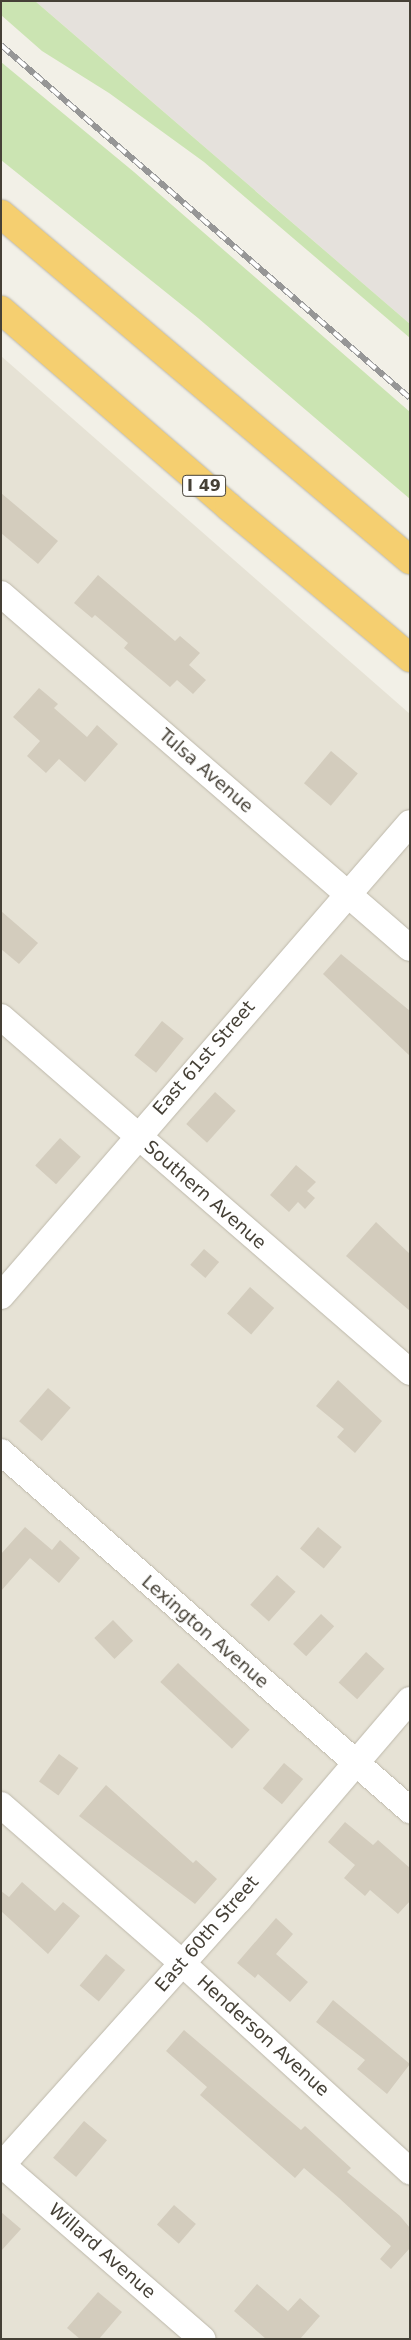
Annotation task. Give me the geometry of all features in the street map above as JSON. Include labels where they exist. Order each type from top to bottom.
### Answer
[{"type":"highway","points":[[1,214],[410,560]]},
{"type":"highway","name":"I 49","points":[[1,310],[229,507],[410,658]]},
{"type":"street","name":"Tulsa Avenue","points":[[1,594],[410,948]]},
{"type":"street","name":"East 61st Street","points":[[1,1296],[410,823]]},
{"type":"street","name":"Southern Avenue","points":[[1,1017],[410,1372]]},
{"type":"street","name":"Lexington Avenue","points":[[1,1452],[410,1810]]},
{"type":"street","name":"East 60th Street","points":[[2,2165],[182,1963],[410,1700]]},
{"type":"street","name":"Henderson Avenue","points":[[1,1805],[182,1963],[410,2170]]},
{"type":"street","name":"Willard Avenue","points":[[2,2165],[202,2339]]},
{"type":"shaded area","points":[[35,1],[410,1],[410,324],[63,25]]},
{"type":"shaded area","points":[[1,356],[410,714],[410,2339],[1,2339]]},
{"type":"green space","points":[[1,1],[35,1],[410,324],[410,338],[204,162],[109,93],[42,51],[1,15]]},
{"type":"green space","points":[[1,62],[134,172],[410,412],[410,499],[198,318],[1,160]]},
{"type":"building","points":[[1,493],[58,541],[38,564],[1,533]]},
{"type":"building","points":[[98,575],[175,641],[180,636],[200,653],[189,665],[206,680],[193,694],[177,680],[170,687],[124,648],[128,643],[95,615],[92,618],[74,603]]},
{"type":"building","points":[[39,688],[58,704],[54,708],[87,737],[97,725],[118,744],[85,782],[59,759],[46,773],[27,756],[40,741],[13,717]]},
{"type":"building","points":[[331,751],[358,773],[331,806],[304,783]]},
{"type":"building","points":[[1,911],[38,943],[19,964],[1,949]]},
{"type":"building","points":[[341,954],[410,1011],[410,1056],[323,974]]},
{"type":"building","points":[[162,1021],[184,1039],[156,1073],[134,1055]]},
{"type":"building","points":[[215,1092],[236,1111],[207,1143],[186,1124]]},
{"type":"building","points":[[60,1138],[81,1157],[56,1184],[35,1165]]},
{"type":"building","points":[[296,1165],[316,1182],[307,1191],[315,1198],[305,1209],[298,1202],[289,1212],[270,1195]]},
{"type":"building","points":[[376,1222],[410,1254],[410,1311],[346,1256]]},
{"type":"building","points":[[204,1249],[219,1262],[205,1278],[190,1265]]},
{"type":"building","points":[[250,1287],[274,1308],[251,1334],[227,1313]]},
{"type":"building","points":[[338,1380],[382,1421],[355,1453],[337,1437],[344,1429],[316,1406]]},
{"type":"building","points":[[48,1388],[71,1408],[42,1441],[19,1421]]},
{"type":"building","points":[[25,1527],[52,1550],[60,1540],[80,1558],[59,1583],[30,1558],[1,1591],[1,1554]]},
{"type":"building","points":[[318,1527],[342,1547],[324,1568],[300,1548]]},
{"type":"building","points":[[277,1575],[296,1592],[269,1621],[250,1605]]},
{"type":"building","points":[[321,1614],[334,1626],[306,1656],[293,1644]]},
{"type":"building","points":[[113,1620],[133,1641],[114,1659],[94,1638]]},
{"type":"building","points":[[366,1652],[385,1669],[357,1699],[339,1682]]},
{"type":"building","points":[[178,1663],[250,1730],[232,1749],[160,1682]]},
{"type":"building","points":[[59,1754],[78,1768],[58,1796],[39,1782]]},
{"type":"building","points":[[284,1763],[303,1779],[282,1804],[263,1788]]},
{"type":"building","points":[[106,1785],[193,1863],[196,1860],[217,1879],[195,1904],[79,1816]]},
{"type":"building","points":[[345,1822],[373,1845],[378,1840],[410,1868],[410,1901],[398,1914],[370,1890],[365,1896],[344,1878],[355,1865],[328,1842]]},
{"type":"building","points":[[22,1882],[55,1911],[63,1902],[80,1916],[48,1954],[1,1911],[1,1891],[9,1897]]},
{"type":"building","points":[[276,1918],[293,1934],[276,1954],[308,1982],[290,2002],[258,1974],[255,1978],[237,1963]]},
{"type":"building","points":[[106,1954],[125,1970],[99,2001],[80,1985]]},
{"type":"building","points":[[333,2000],[410,2064],[387,2094],[357,2069],[365,2060],[316,2022]]},
{"type":"building","points":[[184,2030],[301,2130],[305,2126],[351,2168],[347,2172],[400,2216],[410,2228],[410,2248],[391,2269],[380,2259],[391,2246],[339,2198],[304,2168],[295,2178],[200,2095],[207,2087],[166,2051]]},
{"type":"building","points":[[84,2121],[107,2140],[76,2177],[53,2158]]},
{"type":"building","points":[[174,2205],[196,2224],[179,2244],[157,2225]]},
{"type":"building","points":[[1,2212],[21,2229],[1,2251]]},
{"type":"building","points":[[257,2284],[288,2311],[300,2298],[320,2316],[300,2339],[266,2339],[234,2311]]},
{"type":"building","points":[[98,2292],[122,2312],[99,2339],[80,2339],[67,2328]]},
{"type":"railway","points":[[1,45],[410,398]]}]
